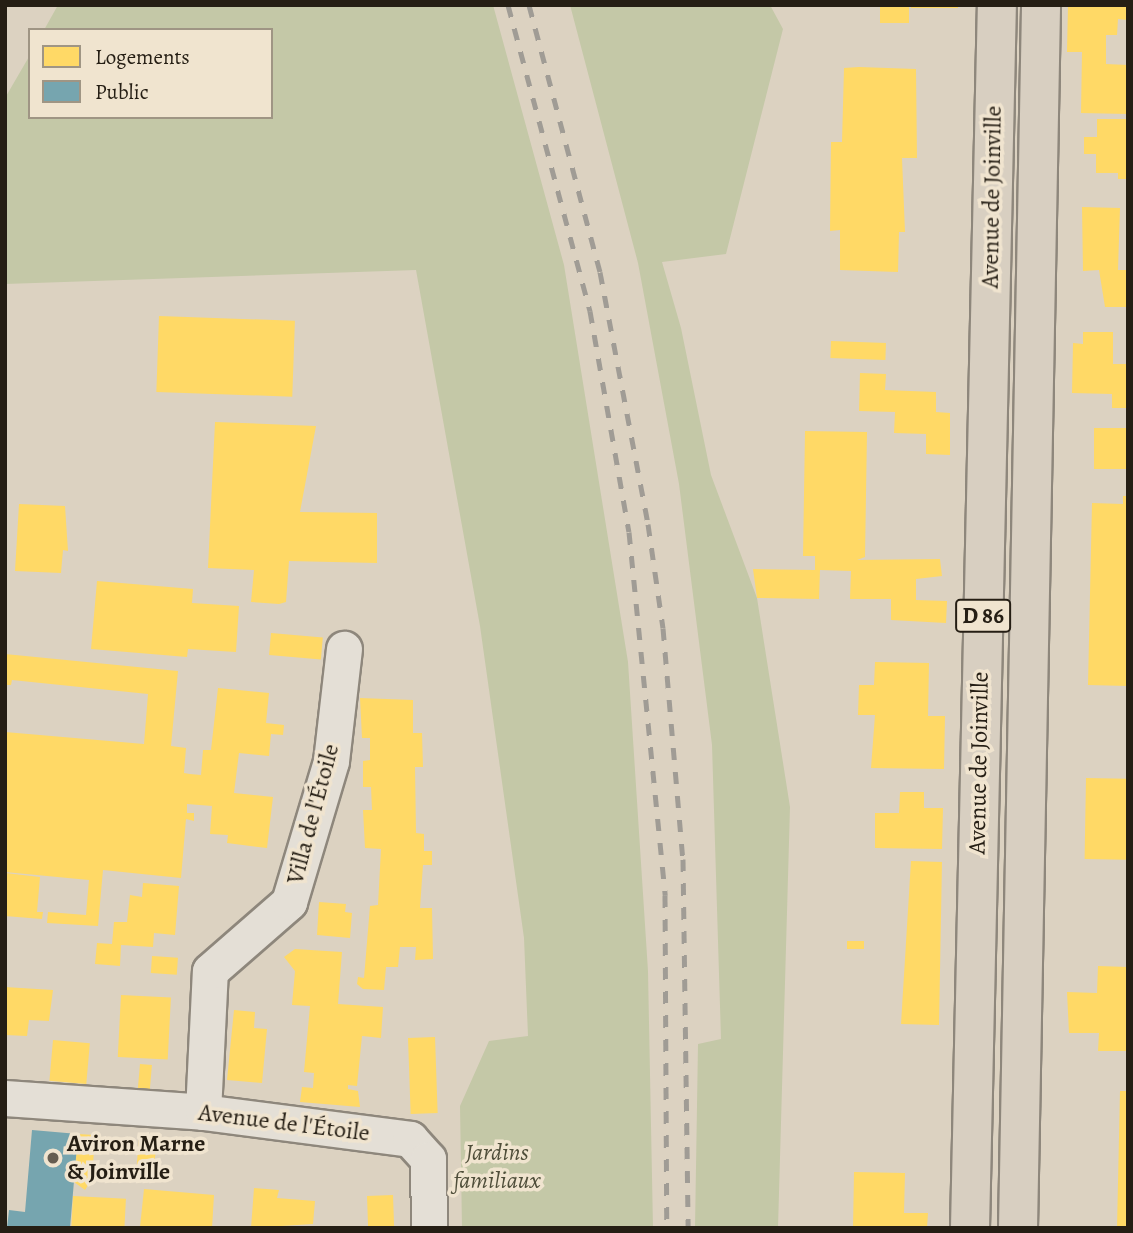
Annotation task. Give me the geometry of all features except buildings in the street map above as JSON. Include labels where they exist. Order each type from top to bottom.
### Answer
[{"type":"main road","name":"Avenue de Joinville","points":[[970,1228],[997,5]]},
{"type":"main road","name":"Avenue de Joinville","points":[[1018,1228],[1041,5]]},
{"type":"street","name":"Villa de l'Étoile","points":[[203,1112],[210,971],[289,902],[331,761],[344,649]]},
{"type":"street","name":"Avenue de l'Étoile","points":[[5,1097],[203,1112],[410,1139],[428,1159],[429,1228]]},
{"type":"green space","name":"Jardins familiaux","points":[[58,5],[493,5],[564,265],[628,662],[648,971],[653,1228],[462,1228],[460,1106],[489,1041],[528,1036],[524,938],[480,626],[416,270],[5,284],[5,98],[28,58],[28,119],[273,119],[273,28],[45,28]]},
{"type":"green space","points":[[570,5],[770,5],[783,29],[726,254],[662,262],[681,328],[711,475],[757,598],[790,807],[778,1228],[695,1228],[698,1044],[721,1039],[712,745],[679,484],[638,263]]},
{"type":"railway","points":[[508,5],[590,311],[629,532],[665,895],[667,1228]]},
{"type":"railway","points":[[529,5],[600,272],[648,524],[663,628],[683,859],[688,1228]]},
{"type":"place","name":"Aviron Marne & Joinville","points":[[53,1158]]}]
